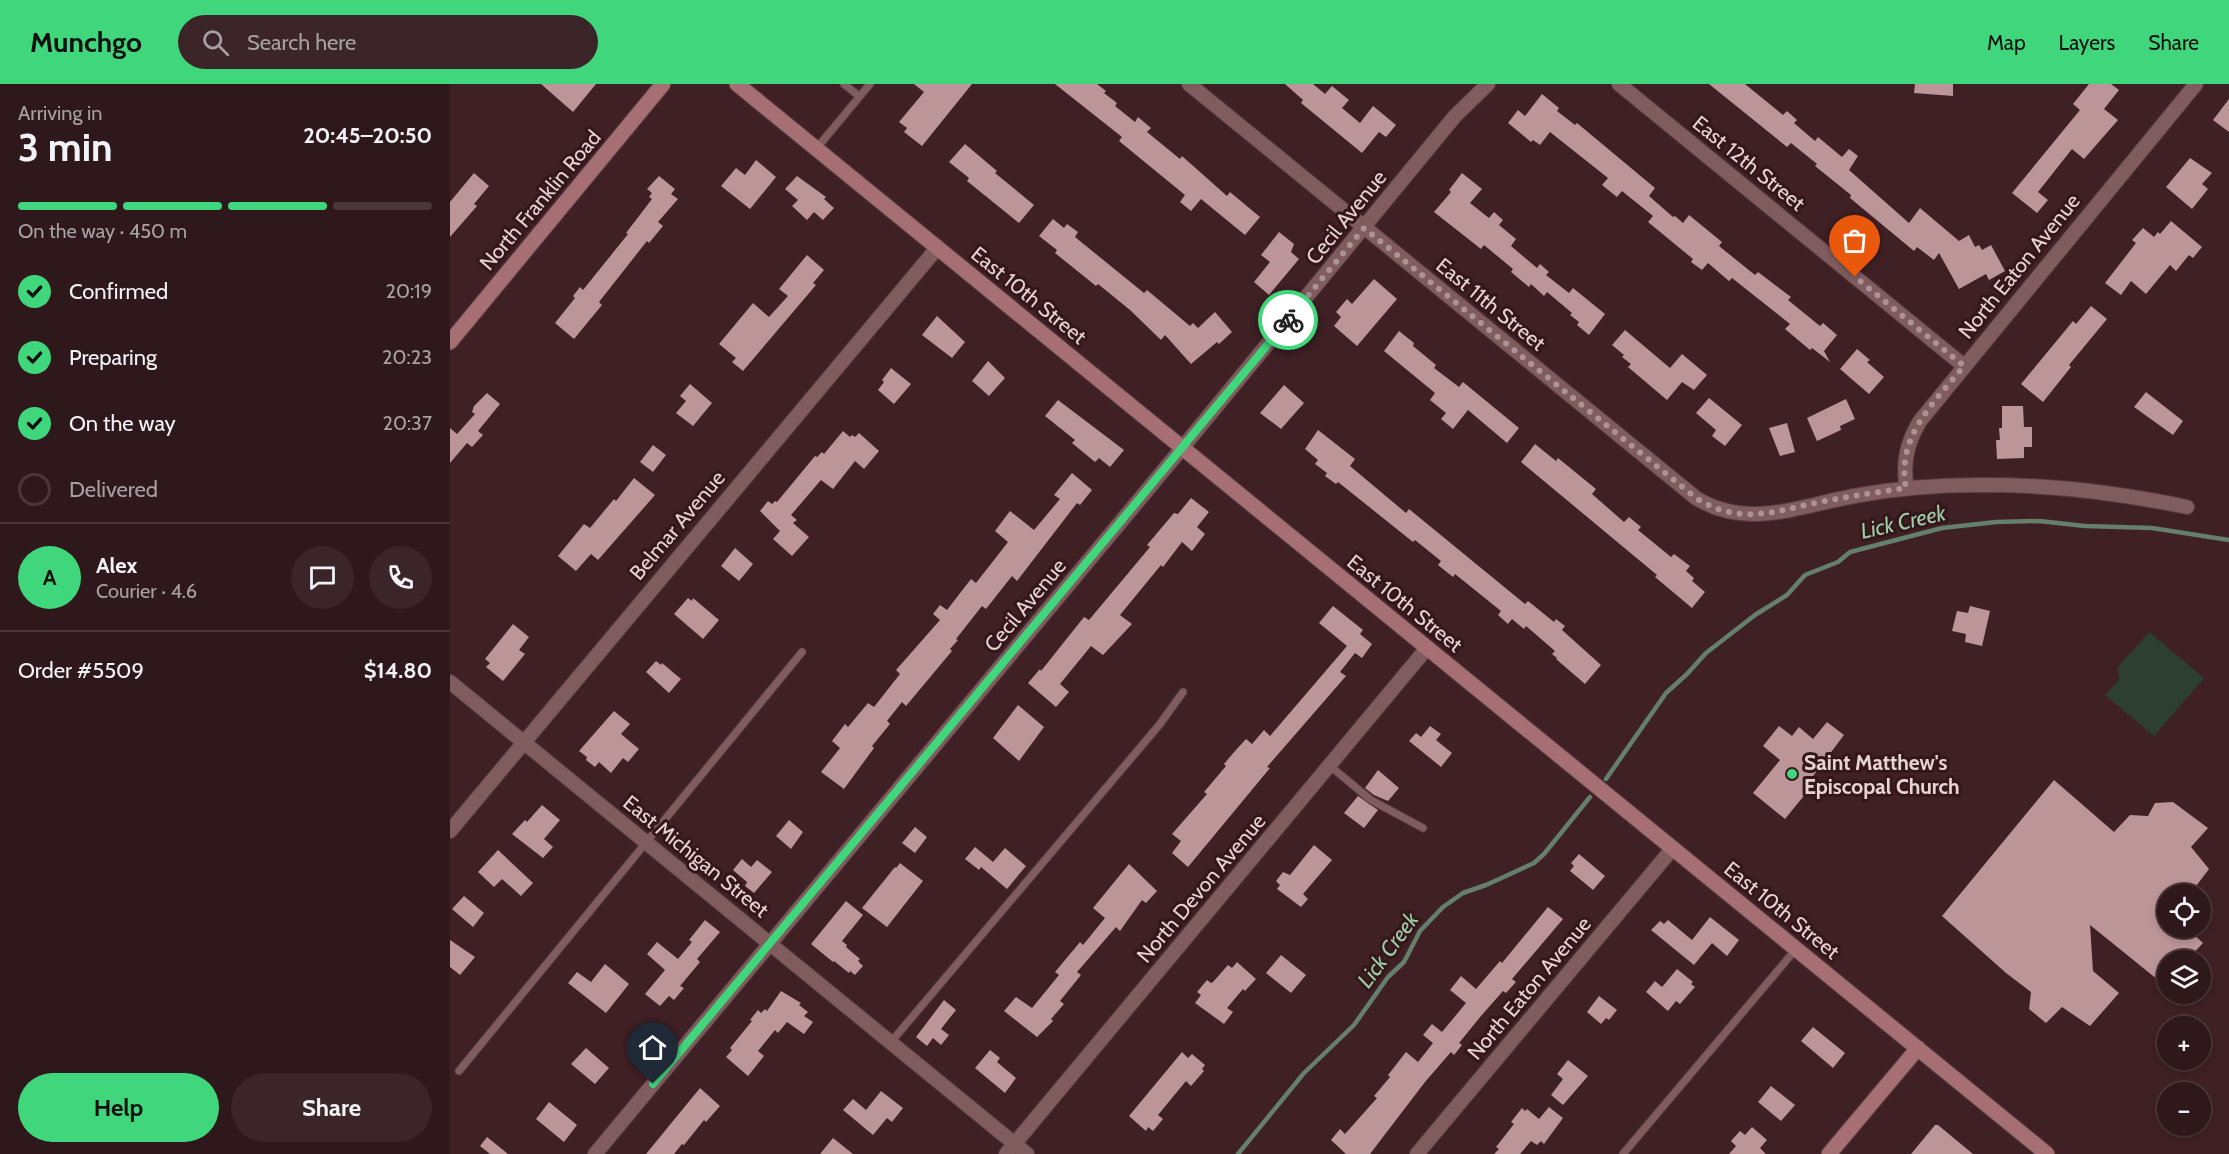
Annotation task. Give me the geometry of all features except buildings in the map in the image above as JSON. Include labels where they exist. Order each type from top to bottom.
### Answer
[{"type":"main road","name":"North Franklin Road","points":[[450,342],[663,84]]},
{"type":"main road","name":"East 10th Street","points":[[737,84],[2047,1154]]},
{"type":"main road","points":[[1829,1154],[1917,1048]]},
{"type":"street","name":"East 11th Street","points":[[1189,84],[1696,498],[1715,508],[1729,513],[1758,515],[1906,488],[1989,484],[2079,489],[2133,496],[2187,507]]},
{"type":"street","name":"Cecil Avenue","points":[[595,1154],[1455,116],[1488,84]]},
{"type":"street","name":"East 12th Street","points":[[1619,84],[1964,366]]},
{"type":"street","name":"North Eaton Avenue","points":[[1906,488],[1905,461],[1912,433],[1924,416],[2196,84]]},
{"type":"street","name":"Belmar Avenue","points":[[450,831],[938,247]]},
{"type":"street","name":"North Devon Avenue","points":[[1011,1149],[1427,648]]},
{"type":"street","name":"East Michigan Street","points":[[450,682],[891,1042],[1011,1149],[1028,1154]]},
{"type":"street","name":"North Eaton Avenue","points":[[1417,1154],[1673,848]]},
{"type":"lane","points":[[844,84],[859,96]]},
{"type":"lane","points":[[816,149],[870,84]]},
{"type":"lane","points":[[459,1071],[647,843],[694,781],[802,652]]},
{"type":"lane","points":[[891,1042],[1160,724],[1183,692]]},
{"type":"lane","points":[[1330,766],[1371,800],[1423,828]]},
{"type":"lane","points":[[1623,1154],[1796,949]]},
{"type":"green space","points":[[2149,632],[2204,678],[2154,736],[2105,695],[2119,680],[2118,667]]},
{"type":"waterway","name":"Lick Creek","points":[[1606,779],[1666,693],[1706,653],[1755,615],[1787,595],[1805,575],[1838,562],[1850,552],[1942,528],[1996,522],[2039,521],[2085,526],[2152,528],[2229,540]]},
{"type":"waterway","name":"Lick Creek","points":[[1238,1154],[1304,1073],[1354,1025],[1388,977],[1404,962],[1420,931],[1443,907],[1463,893],[1534,863],[1544,854],[1590,797]]},
{"type":"way so far","points":[[1288,320],[1364,228],[1696,498],[1729,513],[1758,515],[1906,488],[1905,461],[1912,433],[1964,366],[1855,277]]},
{"type":"place","name":"Saint Matthew's Episcopal Church","points":[[1792,774]]},
{"type":"route","points":[[653,1084],[1288,320]]}]
